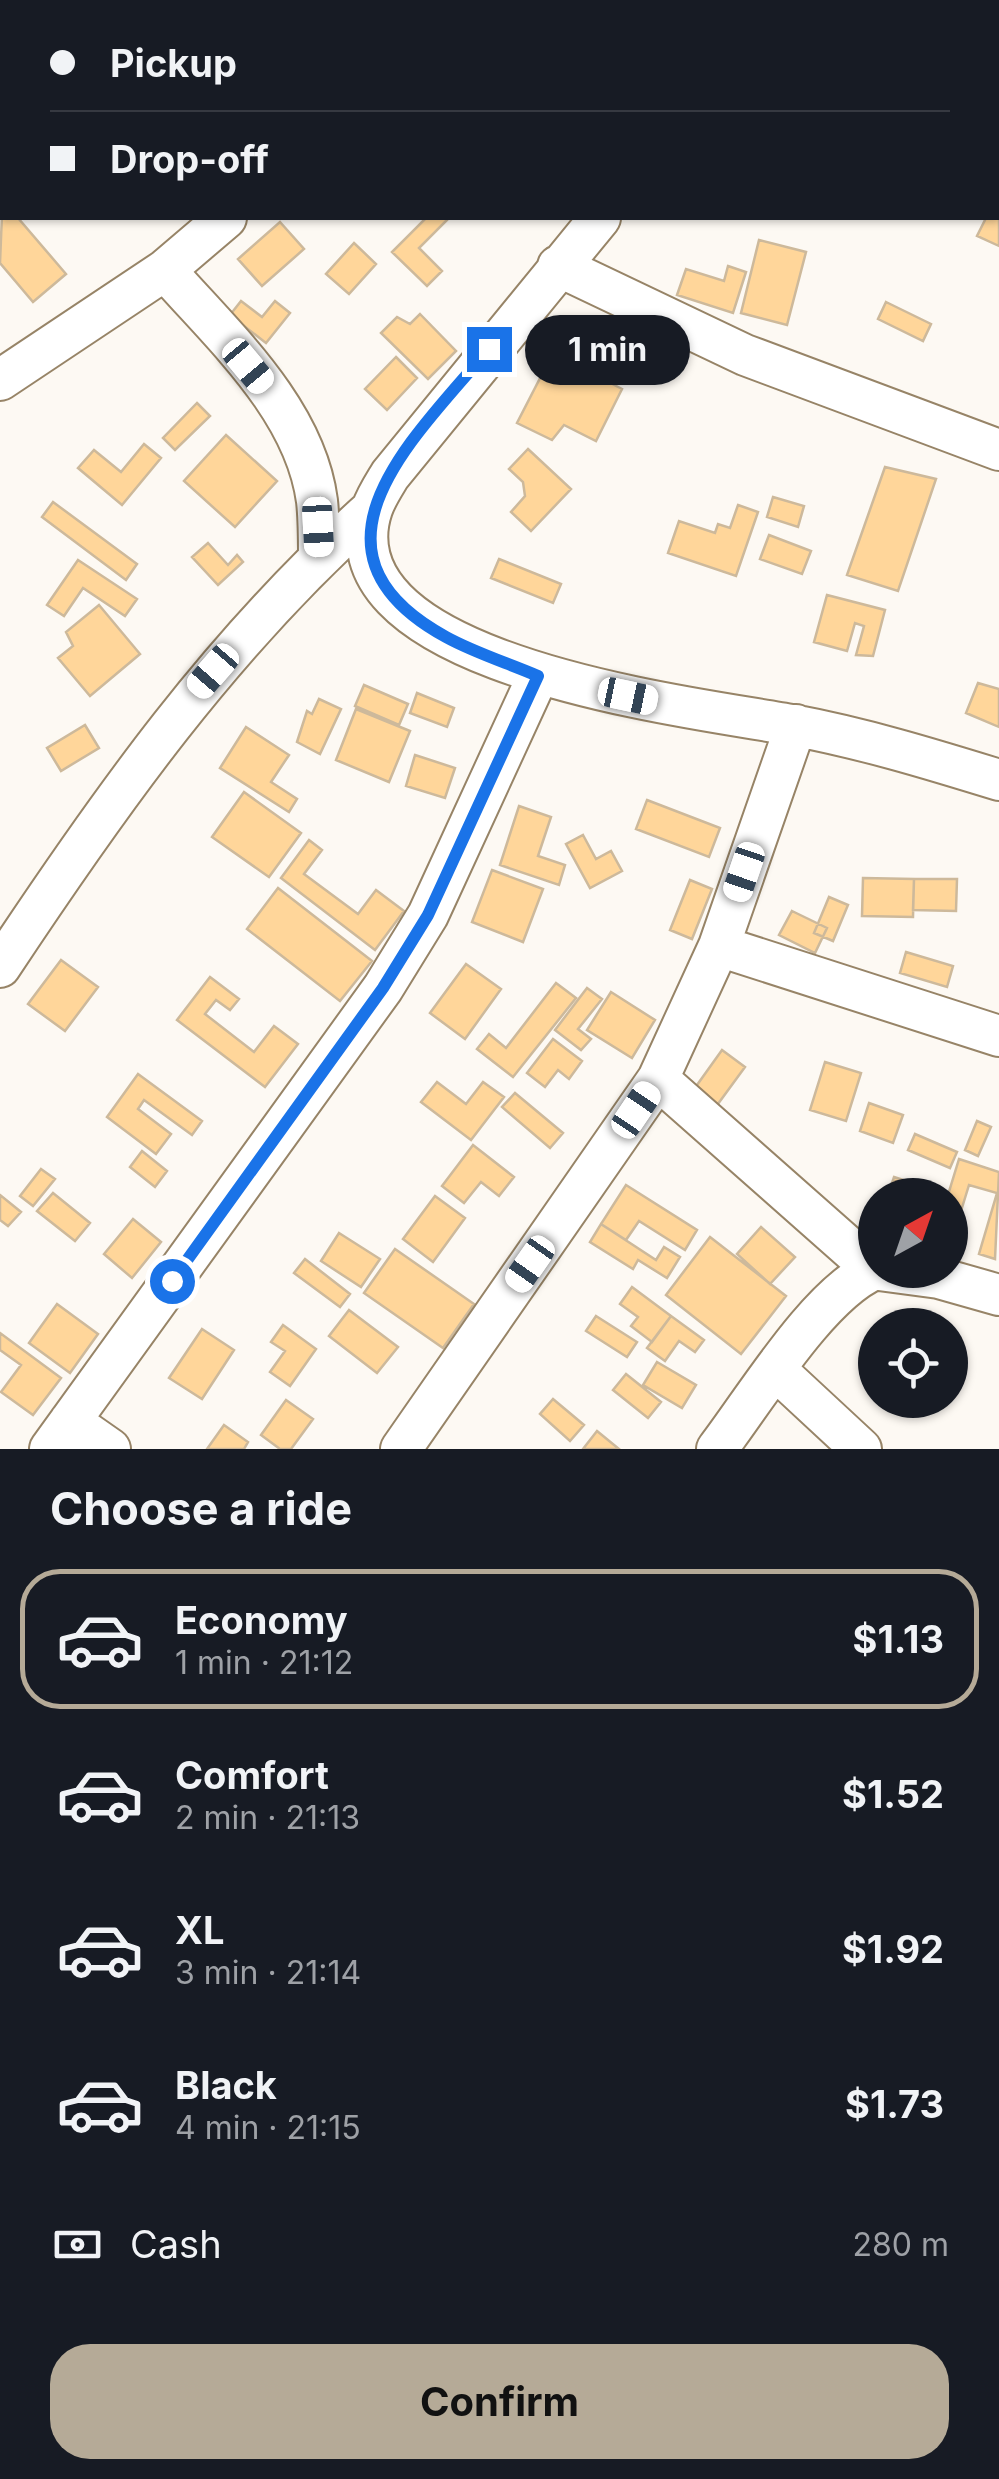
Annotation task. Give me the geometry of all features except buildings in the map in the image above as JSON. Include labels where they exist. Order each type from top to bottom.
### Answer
[{"type":"street","points":[[0,380],[165,270],[224,220]]},
{"type":"street","points":[[0,966],[80,845],[192,694],[320,556],[371,510],[390,474],[426,426],[598,220]]},
{"type":"street","points":[[558,266],[745,355],[999,450]]},
{"type":"street","points":[[165,270],[273,395],[296,442],[316,498],[320,556]]},
{"type":"street","points":[[371,510],[372,560],[409,613],[447,638],[538,676],[894,748],[999,780]]},
{"type":"street","points":[[110,1449],[60,1435],[401,959],[428,915],[538,676]]},
{"type":"street","points":[[402,1449],[658,1079],[719,946],[796,726]]},
{"type":"street","points":[[719,946],[999,1036]]},
{"type":"street","points":[[658,1079],[858,1254]]},
{"type":"street","points":[[718,1449],[825,1307],[858,1279]]},
{"type":"street","points":[[968,1287],[999,1296]]},
{"type":"street","points":[[777,1371],[860,1449]]},
{"type":"route","points":[[172,1281],[383,988],[428,915],[538,676],[447,638],[409,613],[382,580],[372,560],[371,510],[390,474],[489,349]]}]
